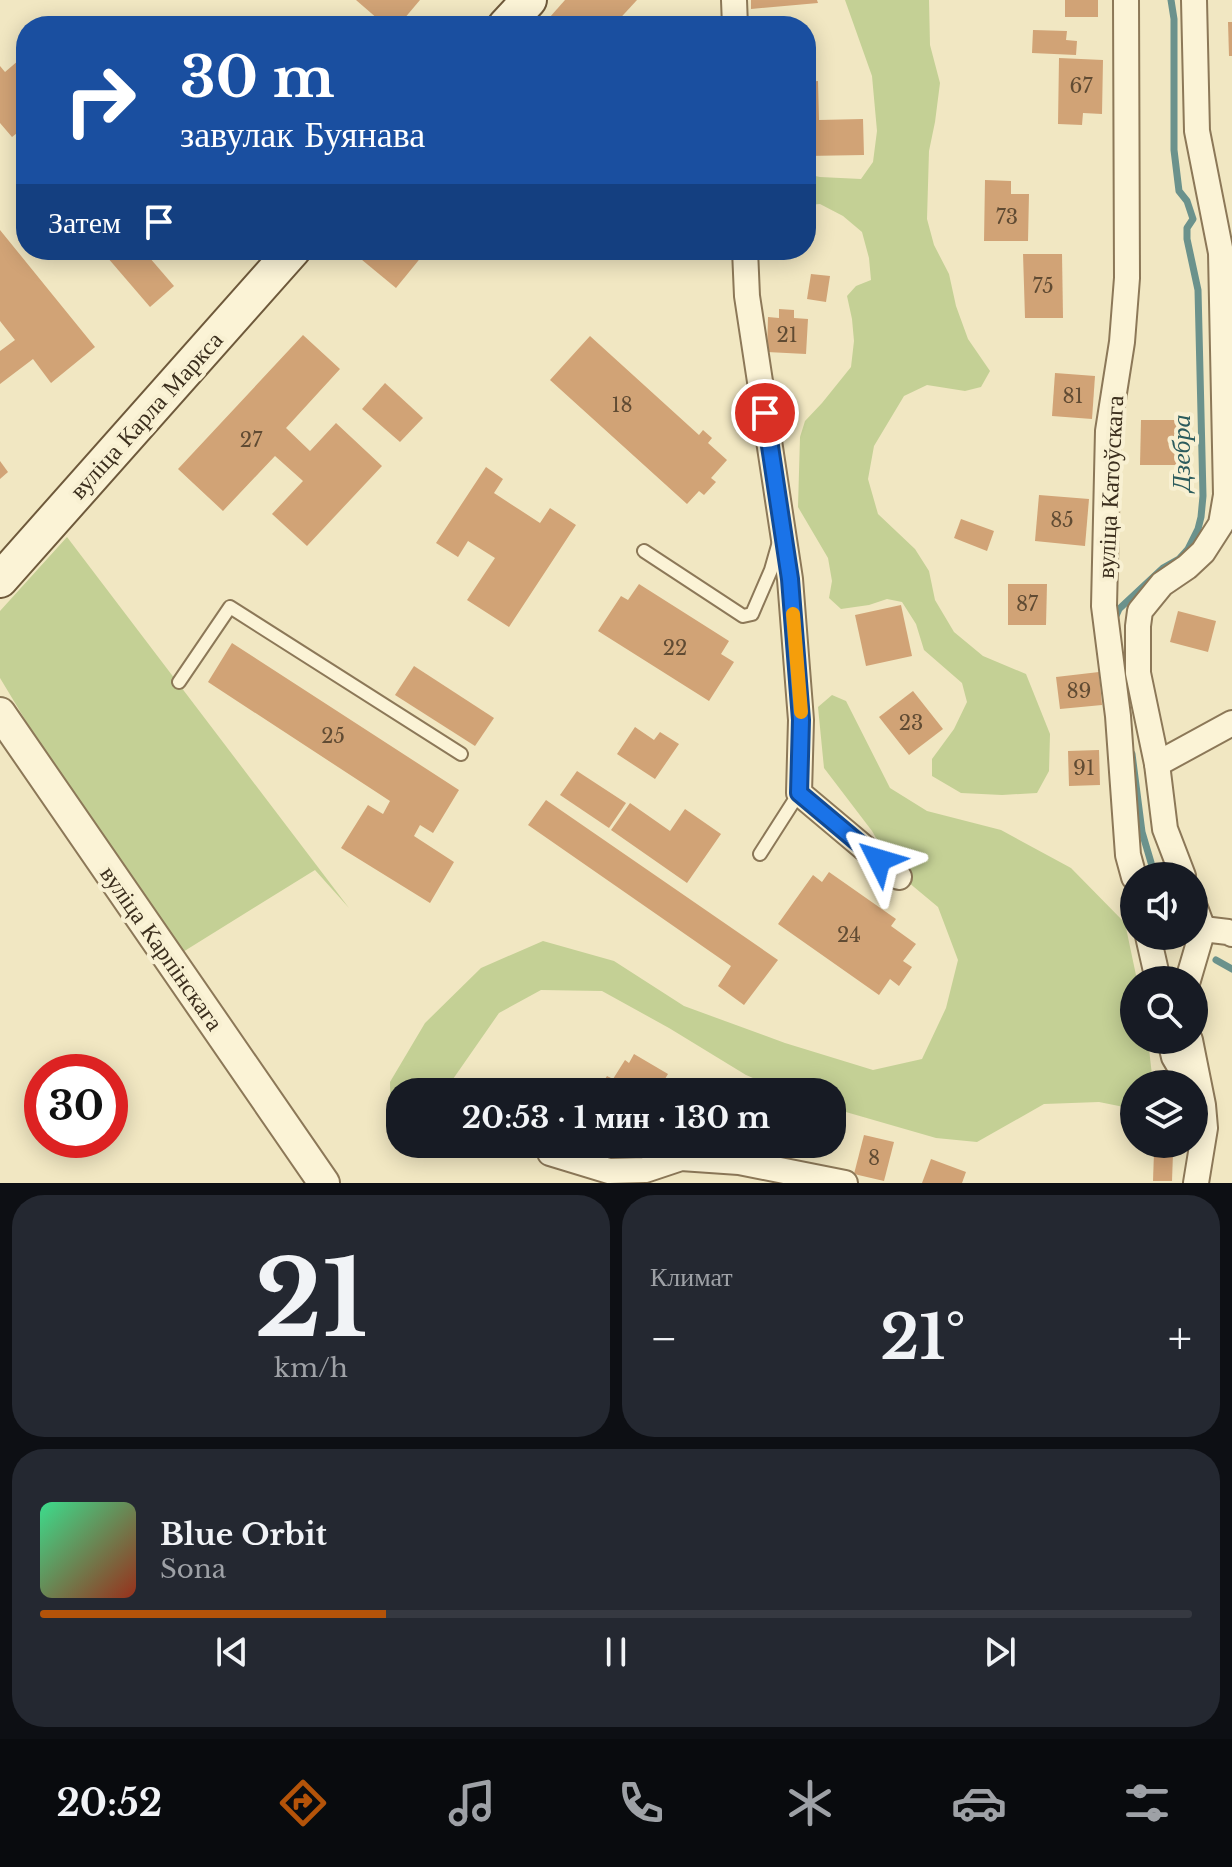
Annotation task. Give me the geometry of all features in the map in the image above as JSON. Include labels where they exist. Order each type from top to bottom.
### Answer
[{"type":"main road","points":[[514,16],[529,0]]},
{"type":"main road","name":"вуліца Карла Маркса","points":[[0,580],[284,260]]},
{"type":"street","name":"вуліца Катоўскага","points":[[1126,0],[1127,278],[1122,342],[1108,431],[1104,606],[1118,716],[1130,862]]},
{"type":"street","name":"вуліца Катоўскага","points":[[1178,862],[1165,829],[1157,764],[1138,673],[1140,611],[1162,584],[1203,552],[1221,524],[1226,495],[1221,253],[1197,131],[1194,0]]},
{"type":"street","points":[[745,260],[747,296],[790,579],[801,720],[799,793],[899,877]]},
{"type":"street","name":"вуліца Карпінскага","points":[[0,713],[324,1183]]},
{"type":"street","points":[[1157,764],[1232,723]]},
{"type":"street","points":[[1208,930],[1232,934]]},
{"type":"street","points":[[566,1158],[609,1171],[645,1170],[681,1158],[739,1162],[845,1183]]},
{"type":"street","points":[[1196,1183],[1200,1158]]},
{"type":"lane","points":[[644,551],[743,616],[752,614],[766,582],[782,530]]},
{"type":"lane","points":[[179,682],[230,607],[461,754]]},
{"type":"lane","points":[[760,854],[799,793]]},
{"type":"green space","points":[[845,0],[929,0],[930,45],[940,83],[929,151],[927,219],[934,245],[949,274],[968,339],[990,371],[981,387],[965,391],[927,385],[904,396],[874,446],[868,479],[878,514],[915,549],[929,571],[935,600],[954,632],[983,656],[1026,674],[1050,734],[1049,771],[1037,793],[961,793],[932,776],[932,759],[954,729],[967,702],[962,683],[924,650],[916,624],[902,602],[887,599],[841,609],[829,598],[832,581],[828,558],[798,507],[800,437],[805,421],[851,367],[854,341],[847,296],[856,286],[871,280],[862,232],[843,216],[816,204],[816,176],[861,179],[873,162],[877,131],[872,76]]},
{"type":"green space","points":[[67,537],[349,908],[315,870],[170,960],[0,678],[0,611]]},
{"type":"green space","points":[[832,695],[846,701],[890,788],[927,811],[1001,830],[1071,868],[1120,918],[1120,950],[1131,950],[1134,966],[1120,966],[1120,1054],[1150,1054],[1151,1070],[1120,1070],[1120,1106],[1099,1102],[1044,1104],[977,1142],[936,1138],[846,1112],[846,1078],[753,1078],[746,1075],[602,991],[541,990],[499,1013],[454,1078],[392,1078],[425,1023],[481,968],[543,941],[614,961],[684,1006],[785,1043],[873,1070],[922,1059],[946,1008],[958,960],[938,907],[896,872],[872,831],[824,768],[818,707]]},
{"type":"building","points":[[356,0],[420,0],[406,16],[374,16]]},
{"type":"building","points":[[565,0],[637,0],[622,16],[551,16]]},
{"type":"building","points":[[751,0],[817,0],[818,3],[751,9]]},
{"type":"building","points":[[1065,0],[1098,0],[1098,17],[1065,17]]},
{"type":"building","points":[[1228,22],[1232,22],[1232,56],[1229,56]]},
{"type":"building","points":[[1033,30],[1067,31],[1066,40],[1077,41],[1076,55],[1032,53]]},
{"type":"building","points":[[1059,58],[1103,60],[1102,114],[1083,113],[1082,125],[1058,124]]},
{"type":"building","points":[[16,63],[16,134],[12,137],[0,123],[0,66],[5,72]]},
{"type":"building","points":[[816,81],[819,120],[863,119],[864,155],[816,156]]},
{"type":"building","points":[[985,180],[1011,181],[1011,194],[1029,194],[1028,241],[984,241]]},
{"type":"building","points":[[0,230],[16,250],[16,260],[24,260],[95,347],[51,383],[33,359],[0,384],[0,351],[15,340],[0,321]]},
{"type":"building","points":[[1023,254],[1062,254],[1063,318],[1025,318]]},
{"type":"building","points":[[110,260],[152,260],[174,286],[150,307]]},
{"type":"building","points":[[362,260],[419,260],[396,288]]},
{"type":"building","points":[[811,274],[830,276],[826,302],[807,299]]},
{"type":"building","points":[[779,309],[794,310],[794,318],[808,319],[806,354],[767,352],[768,317],[779,318]]},
{"type":"building","points":[[303,335],[340,369],[286,428],[310,451],[336,423],[382,466],[307,546],[272,514],[303,481],[275,456],[223,511],[178,469]]},
{"type":"building","points":[[590,336],[699,435],[703,430],[712,438],[708,443],[727,460],[711,478],[716,482],[704,495],[699,491],[687,504],[550,380]]},
{"type":"building","points":[[1055,373],[1095,376],[1092,419],[1052,416]]},
{"type":"building","points":[[385,383],[423,418],[400,442],[362,409]]},
{"type":"building","points":[[1141,420],[1182,420],[1181,465],[1140,465]]},
{"type":"building","points":[[0,461],[8,472],[0,479]]},
{"type":"building","points":[[486,467],[503,479],[494,493],[540,523],[550,508],[576,525],[509,627],[467,600],[495,558],[468,541],[458,557],[436,543]]},
{"type":"building","points":[[1039,495],[1089,499],[1085,546],[1035,541]]},
{"type":"building","points":[[961,519],[994,531],[987,551],[954,538]]},
{"type":"building","points":[[639,584],[729,641],[721,654],[734,662],[709,701],[598,631],[621,596],[628,600]]},
{"type":"building","points":[[1008,584],[1047,584],[1046,625],[1008,625]]},
{"type":"building","points":[[901,605],[912,656],[866,666],[855,615]]},
{"type":"building","points":[[1178,611],[1216,621],[1208,652],[1170,642]]},
{"type":"building","points":[[232,643],[459,790],[433,833],[420,825],[414,836],[454,862],[430,903],[341,848],[368,805],[383,814],[390,801],[208,682]]},
{"type":"building","points":[[414,666],[494,718],[475,746],[395,695]]},
{"type":"building","points":[[1099,672],[1102,705],[1060,709],[1056,677]]},
{"type":"building","points":[[913,691],[943,729],[909,755],[879,717]]},
{"type":"building","points":[[635,727],[654,740],[660,732],[679,744],[655,779],[617,754]]},
{"type":"building","points":[[1099,750],[1100,785],[1069,786],[1068,751]]},
{"type":"building","points":[[577,771],[626,803],[609,828],[560,795]]},
{"type":"building","points":[[546,800],[778,960],[744,1005],[718,986],[731,966],[528,825]]},
{"type":"building","points":[[630,803],[670,831],[685,809],[721,834],[687,883],[611,830]]},
{"type":"building","points":[[829,872],[896,919],[891,926],[916,944],[903,961],[912,967],[899,986],[890,979],[879,995],[778,924],[813,875],[822,882]]},
{"type":"building","points":[[634,1054],[668,1074],[666,1078],[614,1078],[625,1060],[629,1063]]},
{"type":"building","points":[[864,1135],[894,1142],[884,1181],[854,1174]]},
{"type":"building","points":[[1154,1158],[1173,1158],[1172,1181],[1153,1181]]},
{"type":"building","points":[[931,1159],[966,1172],[962,1183],[922,1183]]},
{"type":"waterway","name":"Дзебра","points":[[1116,623],[1119,609],[1188,549],[1198,529],[1203,496],[1198,290],[1187,239],[1187,228],[1193,219],[1187,201],[1179,191],[1174,150],[1174,19],[1171,0]]},
{"type":"waterway","name":"Дзебра","points":[[1132,754],[1142,832],[1151,862]]},
{"type":"waterway","name":"Дзебра","points":[[1216,960],[1232,969]]},
{"type":"slow traffic","points":[[793,614],[801,712]]},
{"type":"route","points":[[765,413],[790,579],[801,720],[799,793],[879,860]]}]
